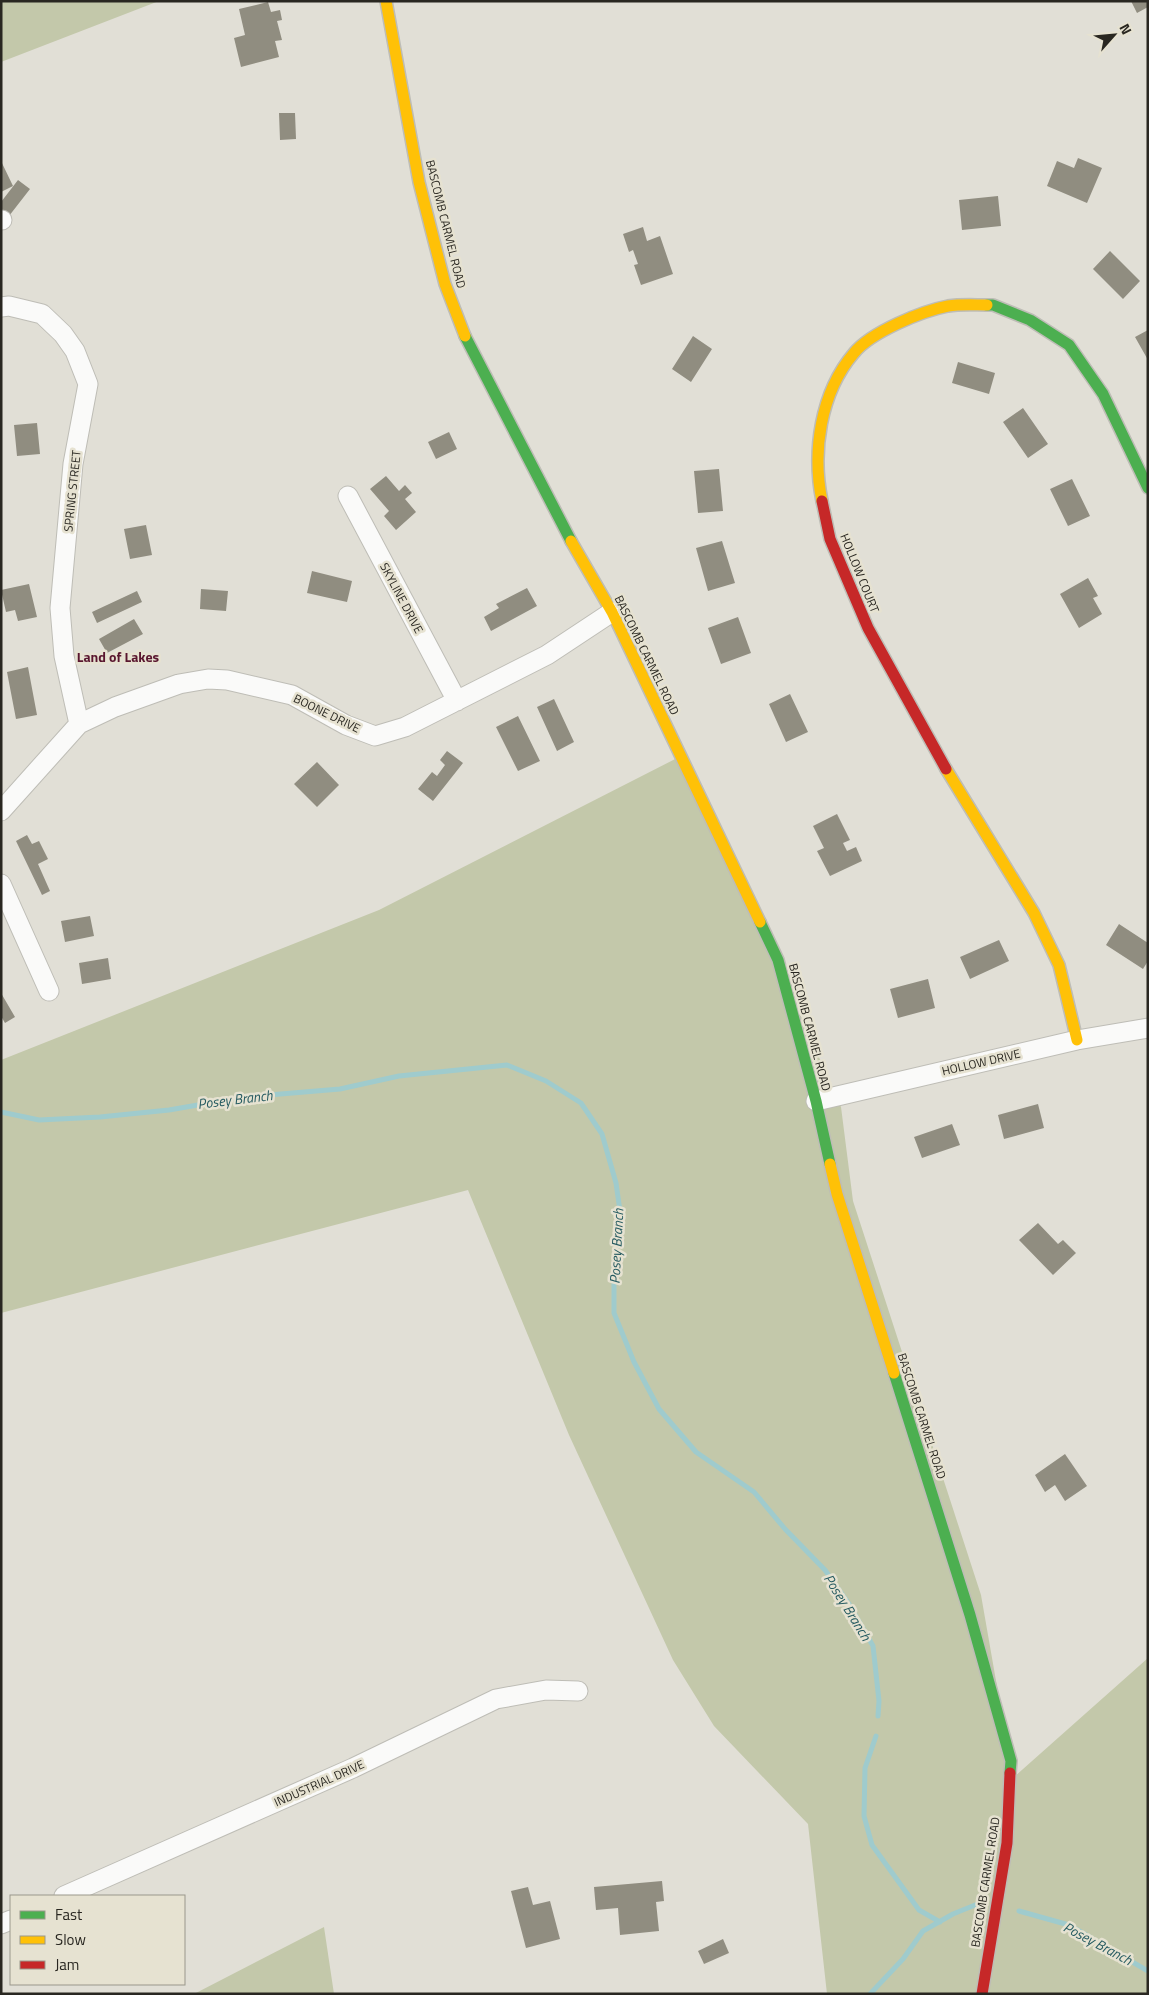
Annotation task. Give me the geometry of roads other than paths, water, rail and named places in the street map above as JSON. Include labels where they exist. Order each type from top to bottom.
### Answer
[{"type":"street","name":"BASCOMB CARMEL ROAD","points":[[386,1],[419,182],[445,284],[461,328],[483,374],[571,541],[612,612],[778,960],[816,1101],[837,1194],[970,1615],[1011,1760],[1007,1843],[982,1994]]},
{"type":"street","name":"HOLLOW COURT","points":[[1076,1040],[1059,965],[1034,913],[933,748],[868,628],[834,548],[819,485],[819,433],[830,390],[854,352],[862,346],[884,330],[916,315],[949,306],[993,305],[1030,320],[1069,345],[1102,394],[1148,488]]},
{"type":"street","name":"SPRING STREET","points":[[1,307],[9,306],[42,314],[64,334],[75,351],[88,384],[73,464],[60,608],[64,656],[79,724]]},
{"type":"street","name":"SKYLINE DRIVE","points":[[348,496],[457,701]]},
{"type":"street","name":"BOONE DRIVE","points":[[79,724],[115,707],[180,684],[208,679],[227,680],[292,695],[346,725],[375,736],[405,727],[547,655],[612,612]]},
{"type":"street","points":[[1,810],[79,724]]},
{"type":"street","points":[[1,884],[49,991]]},
{"type":"street","name":"HOLLOW DRIVE","points":[[816,1101],[1076,1040],[1148,1028]]},
{"type":"street","name":"INDUSTRIAL DRIVE","points":[[66,1895],[353,1768],[496,1699],[546,1690],[578,1691]]},
{"type":"waterway","name":"Posey Branch","points":[[1,1112],[39,1120],[100,1117],[169,1110],[244,1097],[340,1089],[399,1076],[507,1065],[546,1081],[581,1103],[602,1134],[616,1183],[621,1218],[614,1266],[614,1313],[634,1362],[659,1409],[696,1452],[754,1492],[785,1529],[825,1570],[849,1604],[873,1646],[879,1701],[878,1716]]},
{"type":"waterway","name":"Posey Branch","points":[[876,1736],[865,1768],[864,1816],[872,1845],[919,1910],[940,1922]]},
{"type":"waterway","points":[[870,1994],[903,1959],[923,1931],[953,1914],[980,1903]]},
{"type":"waterway","name":"Posey Branch","points":[[1019,1911],[1069,1925],[1148,1971]]},
{"type":"district","name":"Land of Lakes","points":[[118,656]]}]
